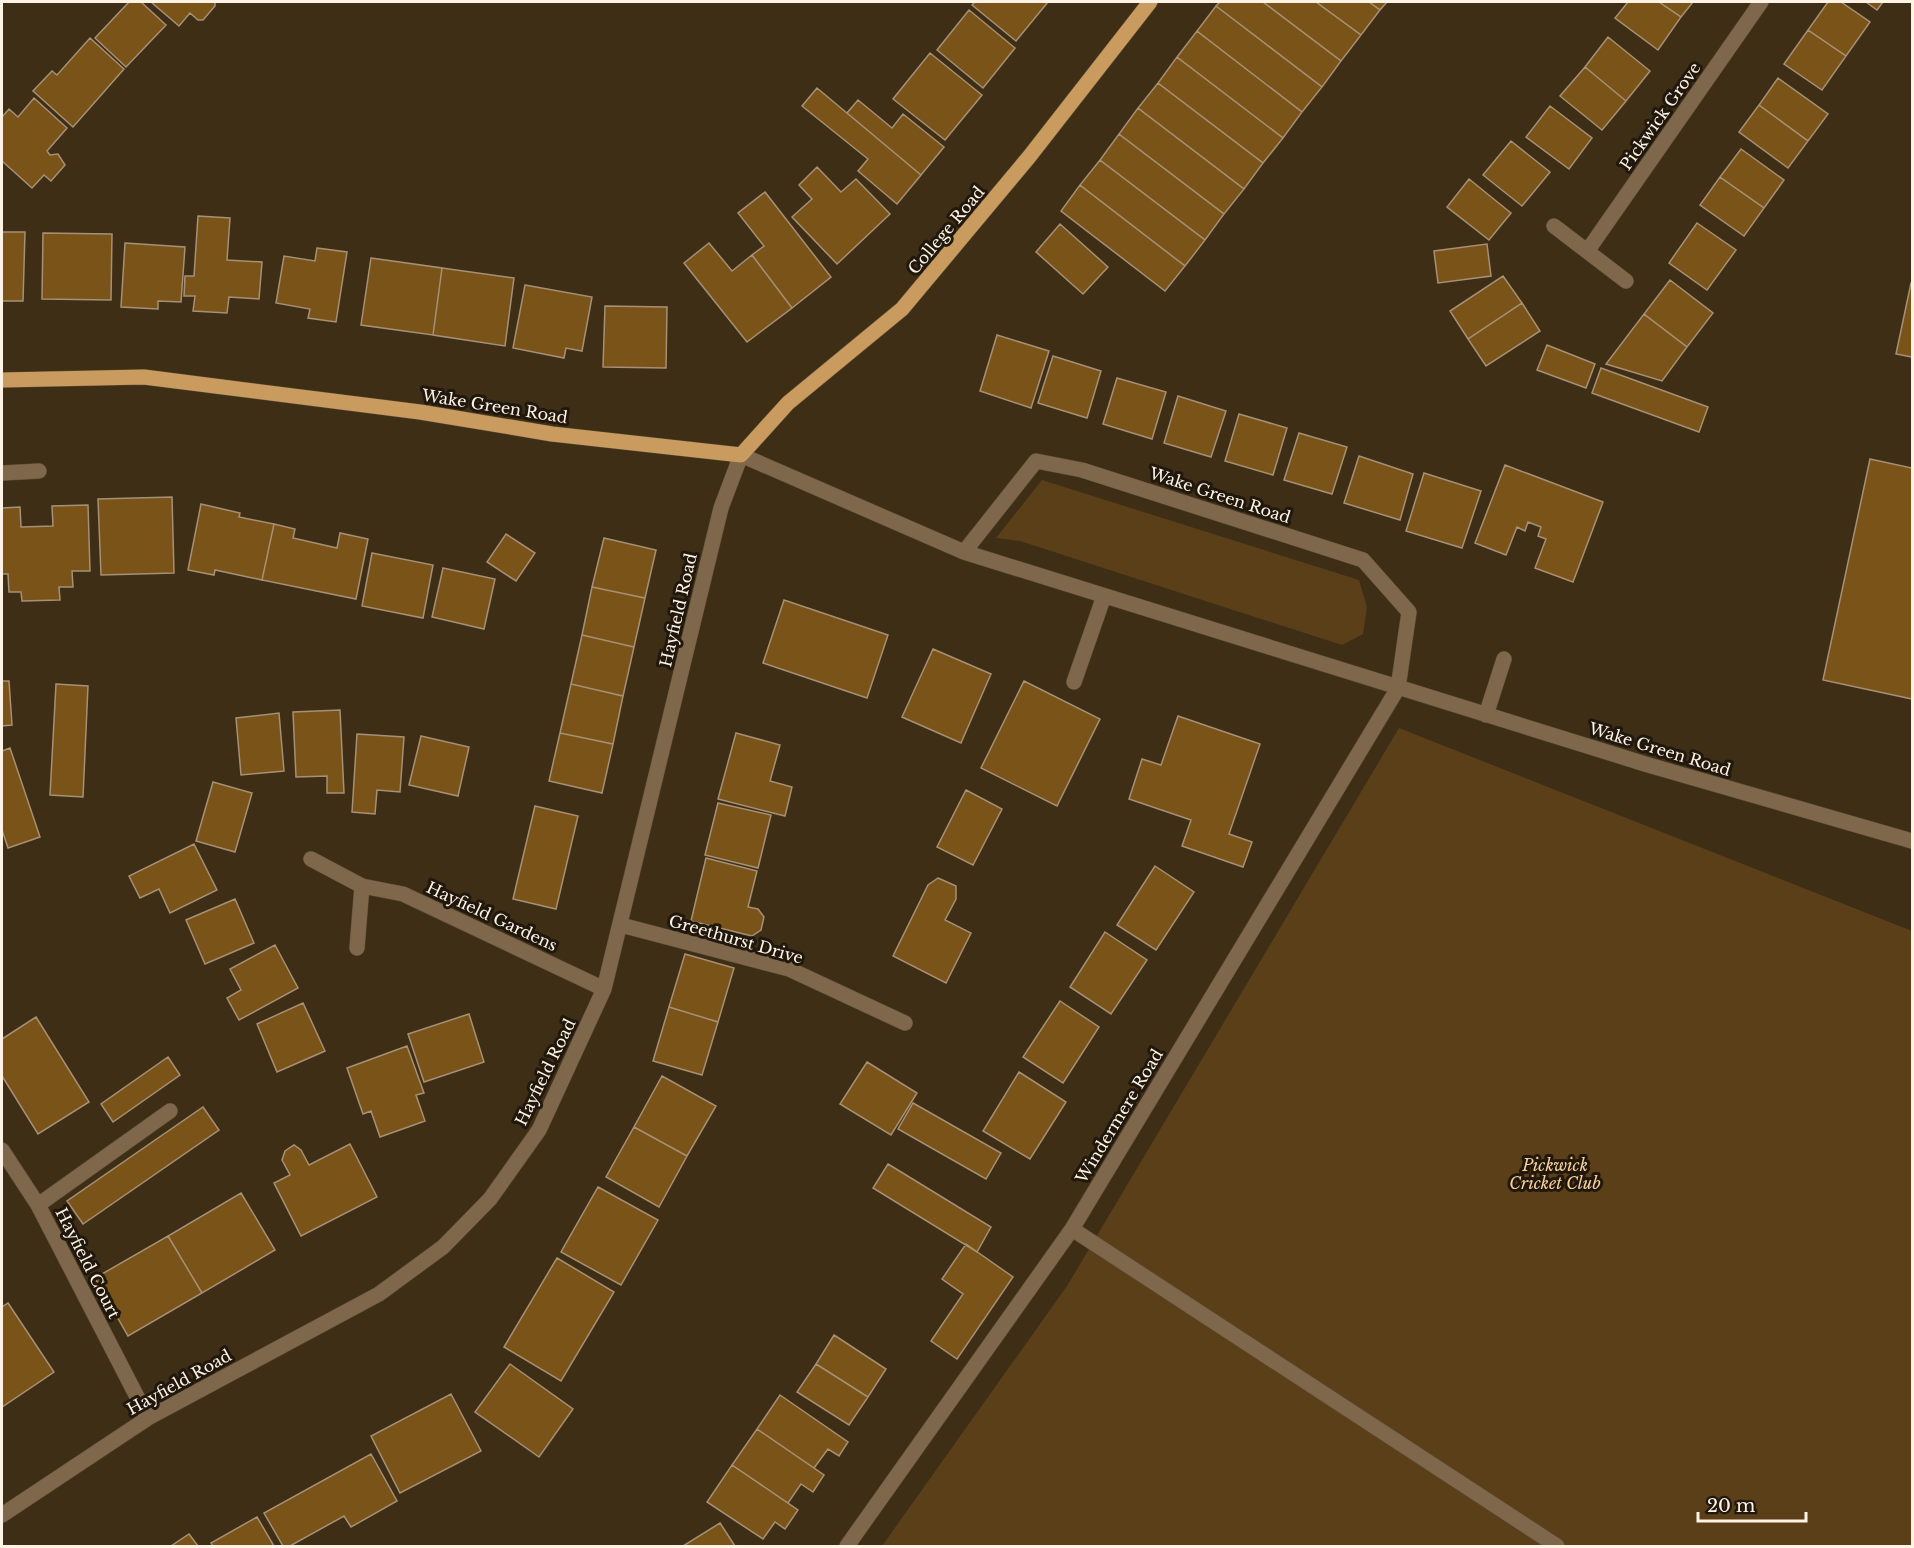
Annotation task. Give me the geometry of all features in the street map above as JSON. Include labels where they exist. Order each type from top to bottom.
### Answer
[{"type":"main road","name":"College Road","points":[[741,455],[788,403],[902,309],[1029,157],[1150,2]]},
{"type":"main road","name":"Wake Green Road","points":[[2,380],[144,377],[420,412],[552,434],[741,455]]},
{"type":"street","name":"Pickwick Grove","points":[[1588,250],[1761,2]]},
{"type":"street","points":[[1554,226],[1626,281]]},
{"type":"street","name":"Wake Green Road","points":[[741,455],[964,552],[1486,715],[1912,841]]},
{"type":"street","name":"Hayfield Road","points":[[2,1515],[148,1418],[379,1294],[443,1247],[490,1198],[539,1130],[604,989],[721,508],[741,455]]},
{"type":"street","name":"Wake Green Road","points":[[964,552],[1036,461],[1082,470],[1363,560],[1409,612],[1398,688]]},
{"type":"street","points":[[2,473],[39,471]]},
{"type":"street","points":[[1074,682],[1104,596]]},
{"type":"street","points":[[1486,715],[1504,659]]},
{"type":"street","name":"Windermere Road","points":[[847,1546],[1072,1229],[1398,688]]},
{"type":"street","name":"Hayfield Gardens","points":[[311,859],[362,886],[403,894],[604,989]]},
{"type":"street","points":[[357,948],[362,886]]},
{"type":"street","name":"Greethurst Drive","points":[[621,925],[789,969],[905,1023]]},
{"type":"street","name":"Hayfield Court","points":[[148,1418],[38,1205],[170,1111]]},
{"type":"street","points":[[2,1150],[38,1205]]},
{"type":"street","points":[[1072,1229],[1557,1546]]},
{"type":"green space","points":[[1042,480],[1359,580],[1367,607],[1363,634],[1342,645],[1020,541],[996,538]]},
{"type":"green space","name":"Pickwick Cricket Club","points":[[1399,728],[1912,931],[1912,1546],[882,1546],[1067,1286]]},
{"type":"building","points":[[129,2],[141,2],[166,25],[126,67],[95,38]]},
{"type":"building","points":[[151,2],[215,2],[215,6],[203,20],[198,20],[190,13],[179,26]]},
{"type":"building","points":[[975,2],[1048,2],[1016,41],[972,5]]},
{"type":"building","points":[[1220,2],[1263,2],[1341,61],[1322,87],[1216,6]]},
{"type":"building","points":[[1263,2],[1316,2],[1361,35],[1341,61]]},
{"type":"building","points":[[1316,2],[1369,2],[1380,10],[1361,35]]},
{"type":"building","points":[[1369,2],[1387,2],[1380,10]]},
{"type":"building","points":[[1628,2],[1659,2],[1681,17],[1658,50],[1615,18]]},
{"type":"building","points":[[1659,2],[1693,2],[1681,17]]},
{"type":"building","points":[[1828,2],[1841,2],[1870,22],[1846,56],[1808,30]]},
{"type":"building","points":[[1866,2],[1883,2],[1877,10]]},
{"type":"building","points":[[1216,6],[1322,87],[1302,112],[1197,31]]},
{"type":"building","points":[[969,10],[1015,48],[983,88],[937,50]]},
{"type":"building","points":[[1808,30],[1846,56],[1822,90],[1784,64]]},
{"type":"building","points":[[1197,31],[1302,112],[1283,138],[1177,57]]},
{"type":"building","points":[[1608,37],[1650,71],[1626,101],[1585,67]]},
{"type":"building","points":[[90,38],[124,69],[73,127],[33,91],[52,71],[57,75]]},
{"type":"building","points":[[930,53],[982,95],[945,140],[893,99]]},
{"type":"building","points":[[1177,57],[1283,138],[1263,163],[1158,83]]},
{"type":"building","points":[[1585,67],[1626,101],[1602,130],[1560,96]]},
{"type":"building","points":[[1778,78],[1828,114],[1808,141],[1759,105]]},
{"type":"building","points":[[1158,83],[1263,163],[1244,189],[1138,108]]},
{"type":"building","points":[[817,88],[921,175],[897,204],[858,171],[868,159],[802,106]]},
{"type":"building","points":[[34,98],[67,128],[47,151],[50,155],[58,154],[65,165],[51,181],[44,175],[32,188],[2,161],[2,117],[9,109],[18,117]]},
{"type":"building","points":[[858,100],[892,128],[903,114],[944,147],[921,175],[847,113]]},
{"type":"building","points":[[1759,105],[1808,141],[1788,168],[1739,132]]},
{"type":"building","points":[[1550,106],[1592,138],[1569,169],[1526,137]]},
{"type":"building","points":[[1138,108],[1244,189],[1224,214],[1119,134]]},
{"type":"building","points":[[1119,134],[1224,214],[1205,240],[1100,160]]},
{"type":"building","points":[[1511,141],[1550,172],[1522,206],[1483,175]]},
{"type":"building","points":[[1741,149],[1784,180],[1764,208],[1720,177]]},
{"type":"building","points":[[1100,160],[1205,240],[1185,266],[1080,185]]},
{"type":"building","points":[[817,167],[841,192],[856,179],[890,214],[837,264],[792,217],[812,199],[799,185]]},
{"type":"building","points":[[1720,177],[1764,208],[1744,236],[1700,205]]},
{"type":"building","points":[[1469,179],[1511,213],[1489,240],[1447,207]]},
{"type":"building","points":[[1080,185],[1185,266],[1165,291],[1061,211]]},
{"type":"building","points":[[765,192],[831,277],[792,308],[752,255],[764,246],[738,213]]},
{"type":"building","points":[[198,216],[230,218],[227,260],[262,262],[259,299],[229,297],[227,313],[193,311],[195,296],[184,296],[185,276],[194,276]]},
{"type":"building","points":[[1697,223],[1736,250],[1707,290],[1669,263]]},
{"type":"building","points":[[1060,224],[1108,267],[1083,294],[1036,252]]},
{"type":"building","points":[[2,232],[25,232],[23,301],[2,301]]},
{"type":"building","points":[[43,233],[112,234],[111,300],[42,299]]},
{"type":"building","points":[[125,243],[185,247],[181,302],[158,301],[158,309],[121,307]]},
{"type":"building","points":[[709,243],[732,271],[752,255],[792,308],[747,342],[684,263]]},
{"type":"building","points":[[1487,244],[1491,276],[1438,283],[1434,251]]},
{"type":"building","points":[[317,248],[347,252],[336,322],[308,318],[310,309],[276,303],[284,256],[315,261]]},
{"type":"building","points":[[371,258],[442,268],[433,335],[361,325]]},
{"type":"building","points":[[442,268],[514,278],[505,346],[433,335]]},
{"type":"building","points":[[1503,276],[1522,303],[1468,339],[1450,311]]},
{"type":"building","points":[[1670,280],[1713,313],[1687,347],[1644,314]]},
{"type":"building","points":[[1912,283],[1912,357],[1896,354]]},
{"type":"building","points":[[525,285],[592,297],[582,351],[566,348],[564,358],[513,348]]},
{"type":"building","points":[[1522,303],[1540,331],[1486,366],[1468,339]]},
{"type":"building","points":[[605,306],[667,307],[666,368],[603,367]]},
{"type":"building","points":[[1644,314],[1687,347],[1662,381],[1606,364]]},
{"type":"building","points":[[997,335],[1049,351],[1031,408],[980,391]]},
{"type":"building","points":[[1547,345],[1595,364],[1586,388],[1537,370]]},
{"type":"building","points":[[1053,356],[1101,371],[1087,418],[1038,403]]},
{"type":"building","points":[[1601,368],[1708,407],[1699,432],[1592,393]]},
{"type":"building","points":[[1117,378],[1166,392],[1152,439],[1103,424]]},
{"type":"building","points":[[1178,396],[1226,411],[1211,457],[1164,443]]},
{"type":"building","points":[[1239,414],[1287,428],[1273,475],[1225,461]]},
{"type":"building","points":[[1299,433],[1347,447],[1332,494],[1284,480]]},
{"type":"building","points":[[1359,456],[1413,474],[1400,520],[1344,503]]},
{"type":"building","points":[[1870,459],[1912,468],[1912,699],[1823,680]]},
{"type":"building","points":[[1505,465],[1603,502],[1573,582],[1535,568],[1546,539],[1538,536],[1541,527],[1528,522],[1525,531],[1517,527],[1506,555],[1475,543]]},
{"type":"building","points":[[1424,473],[1481,491],[1462,548],[1406,531]]},
{"type":"building","points":[[172,497],[174,573],[101,575],[98,499]]},
{"type":"building","points":[[201,504],[240,513],[239,517],[274,524],[262,580],[215,570],[214,575],[188,570]]},
{"type":"building","points":[[88,505],[90,571],[72,571],[73,587],[59,587],[60,600],[22,601],[21,592],[9,592],[8,574],[2,574],[2,508],[20,507],[21,527],[53,526],[52,506]]},
{"type":"building","points":[[274,524],[295,529],[293,538],[337,548],[340,533],[368,539],[356,599],[262,580]]},
{"type":"building","points":[[506,534],[535,553],[516,581],[487,562]]},
{"type":"building","points":[[604,538],[656,550],[645,598],[592,587]]},
{"type":"building","points":[[372,553],[433,565],[423,618],[362,606]]},
{"type":"building","points":[[443,568],[495,579],[484,629],[432,617]]},
{"type":"building","points":[[592,587],[645,598],[634,647],[582,635]]},
{"type":"building","points":[[784,600],[888,635],[867,698],[763,663]]},
{"type":"building","points":[[582,635],[634,647],[623,696],[571,684]]},
{"type":"building","points":[[933,649],[991,674],[961,743],[902,717]]},
{"type":"building","points":[[2,681],[9,681],[12,725],[2,726]]},
{"type":"building","points":[[1024,681],[1100,719],[1057,806],[981,768]]},
{"type":"building","points":[[56,684],[88,686],[83,797],[50,795]]},
{"type":"building","points":[[571,684],[623,696],[613,744],[560,733]]},
{"type":"building","points":[[340,710],[344,793],[327,793],[327,776],[296,777],[293,712]]},
{"type":"building","points":[[279,713],[284,771],[241,775],[236,718]]},
{"type":"building","points":[[1178,716],[1260,744],[1229,834],[1252,842],[1243,867],[1182,846],[1191,820],[1129,799],[1142,759],[1161,765]]},
{"type":"building","points":[[560,733],[613,744],[602,793],[549,781]]},
{"type":"building","points":[[736,733],[780,745],[770,781],[792,787],[785,816],[718,799]]},
{"type":"building","points":[[357,734],[404,737],[400,792],[377,790],[375,814],[352,812]]},
{"type":"building","points":[[421,736],[469,747],[458,796],[409,785]]},
{"type":"building","points":[[10,748],[40,837],[8,848],[2,830],[2,751]]},
{"type":"building","points":[[213,782],[252,793],[235,852],[196,841]]},
{"type":"building","points":[[966,790],[1002,809],[973,865],[937,847]]},
{"type":"building","points":[[718,803],[771,815],[758,868],[705,855]]},
{"type":"building","points":[[535,806],[578,816],[556,909],[513,899]]},
{"type":"building","points":[[194,844],[217,890],[170,913],[159,889],[140,898],[129,876]]},
{"type":"building","points":[[706,858],[757,871],[748,907],[758,909],[764,917],[761,930],[752,936],[691,921]]},
{"type":"building","points":[[1155,866],[1194,892],[1156,950],[1117,925]]},
{"type":"building","points":[[938,878],[956,886],[956,899],[945,920],[971,933],[946,983],[893,956],[928,885]]},
{"type":"building","points":[[235,899],[254,943],[205,964],[186,920]]},
{"type":"building","points":[[1105,932],[1147,960],[1111,1014],[1070,987]]},
{"type":"building","points":[[275,945],[298,988],[239,1020],[227,998],[241,990],[230,969]]},
{"type":"building","points":[[685,954],[734,968],[718,1022],[669,1007]]},
{"type":"building","points":[[1060,1001],[1099,1027],[1063,1083],[1023,1057]]},
{"type":"building","points":[[303,1003],[325,1051],[277,1072],[257,1024]]},
{"type":"building","points":[[669,1007],[718,1022],[702,1075],[653,1061]]},
{"type":"building","points":[[469,1014],[484,1062],[424,1082],[408,1034]]},
{"type":"building","points":[[36,1017],[89,1102],[38,1134],[2,1076],[2,1039]]},
{"type":"building","points":[[407,1046],[424,1093],[416,1095],[425,1121],[380,1137],[371,1111],[363,1114],[347,1068]]},
{"type":"building","points":[[168,1057],[180,1075],[113,1122],[101,1104]]},
{"type":"building","points":[[867,1062],[917,1093],[891,1135],[840,1104]]},
{"type":"building","points":[[1019,1072],[1066,1102],[1030,1159],[983,1131]]},
{"type":"building","points":[[662,1076],[716,1106],[687,1156],[634,1127]]},
{"type":"building","points":[[913,1103],[1001,1153],[986,1179],[898,1129]]},
{"type":"building","points":[[203,1107],[219,1130],[83,1224],[67,1201]]},
{"type":"building","points":[[634,1127],[687,1156],[659,1207],[606,1177]]},
{"type":"building","points":[[350,1144],[377,1197],[301,1236],[274,1183],[290,1175],[282,1160],[285,1151],[294,1145],[301,1150],[309,1165]]},
{"type":"building","points":[[888,1164],[991,1227],[977,1252],[873,1188]]},
{"type":"building","points":[[598,1187],[658,1220],[621,1285],[561,1252]]},
{"type":"building","points":[[241,1193],[275,1250],[202,1293],[168,1236]]},
{"type":"building","points":[[168,1236],[202,1293],[128,1336],[95,1278]]},
{"type":"building","points":[[966,1244],[1013,1277],[957,1359],[931,1341],[963,1294],[942,1279]]},
{"type":"building","points":[[557,1258],[614,1292],[561,1381],[504,1347]]},
{"type":"building","points":[[8,1303],[54,1372],[2,1407],[2,1307]]},
{"type":"building","points":[[834,1335],[886,1369],[868,1397],[816,1364]]},
{"type":"building","points":[[510,1364],[573,1409],[539,1457],[475,1412]]},
{"type":"building","points":[[816,1364],[868,1397],[849,1425],[797,1392]]},
{"type":"building","points":[[451,1394],[481,1451],[400,1493],[371,1436]]},
{"type":"building","points":[[780,1395],[848,1442],[839,1456],[828,1449],[814,1468],[757,1429]]},
{"type":"building","points":[[757,1429],[824,1475],[813,1492],[801,1484],[788,1503],[732,1465]]},
{"type":"building","points":[[371,1454],[397,1501],[351,1527],[344,1516],[290,1546],[283,1546],[264,1513]]},
{"type":"building","points":[[732,1465],[798,1510],[785,1529],[775,1522],[763,1539],[707,1502]]},
{"type":"building","points":[[257,1517],[274,1546],[213,1546],[211,1543]]},
{"type":"building","points":[[720,1523],[735,1546],[683,1546]]},
{"type":"building","points":[[189,1534],[198,1546],[171,1546]]}]
